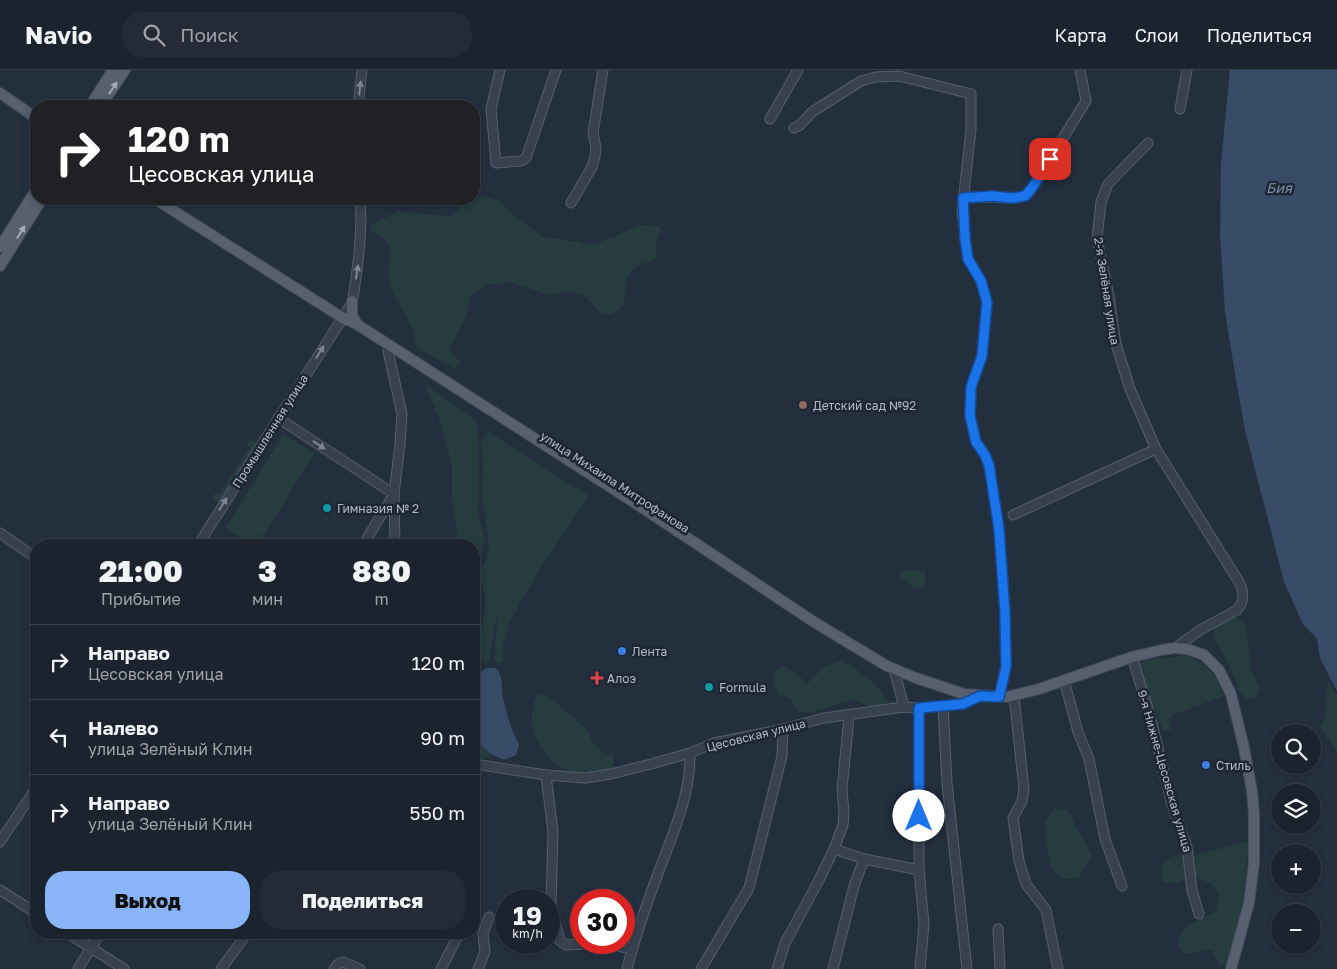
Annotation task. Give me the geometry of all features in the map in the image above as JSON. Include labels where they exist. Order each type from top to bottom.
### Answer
[{"type":"main road","points":[[94,100],[114,70]]},
{"type":"main road","points":[[105,100],[124,70]]},
{"type":"main road","points":[[0,89],[30,109]]},
{"type":"main road","points":[[0,94],[30,114]]},
{"type":"main road","points":[[0,247],[30,200]]},
{"type":"main road","points":[[0,266],[38,205]]},
{"type":"main road","name":"улица Михаила Митрофанова","points":[[165,205],[528,438],[701,546],[795,610],[894,670],[942,688],[980,696],[1014,696],[1132,658],[1175,648]]},
{"type":"main road","name":"улица Михаила Митрофанова","points":[[171,205],[203,229]]},
{"type":"main road","points":[[352,301],[352,316],[358,325]]},
{"type":"main road","name":"улица Михаила Митрофанова","points":[[342,317],[358,325],[389,348]]},
{"type":"main road","points":[[1175,648],[1196,651],[1212,662],[1219,670],[1231,694],[1252,790],[1255,840],[1254,866],[1245,921],[1231,969]]},
{"type":"street","points":[[359,100],[362,70]]},
{"type":"street","points":[[500,70],[492,109],[496,163],[521,161],[526,158],[556,70]]},
{"type":"street","points":[[571,203],[592,168],[596,157],[593,133],[603,70]]},
{"type":"street","points":[[770,119],[798,70]]},
{"type":"street","points":[[963,198],[992,196],[1012,198],[1027,195],[1086,101],[1080,70]]},
{"type":"street","points":[[1180,109],[1187,70]]},
{"type":"street","points":[[794,128],[800,125],[812,112],[861,81],[876,76],[899,76],[971,94],[971,129],[963,198],[965,239],[968,259],[981,281],[987,302],[982,356],[971,387],[970,416],[976,442],[989,465],[999,529],[1006,658],[1006,667],[999,697]]},
{"type":"street","name":"2-я Зелёная улица","points":[[1148,143],[1108,184],[1100,202],[1097,239],[1118,352],[1130,389],[1156,449],[1178,486],[1212,536],[1239,582],[1244,597],[1240,606],[1231,614],[1200,630],[1175,648]]},
{"type":"street","points":[[352,301],[359,265],[360,205]]},
{"type":"street","name":"Промышленная улица","points":[[202,539],[352,301]]},
{"type":"street","points":[[389,348],[402,414],[394,494],[395,539]]},
{"type":"street","points":[[278,418],[394,494]]},
{"type":"street","points":[[1013,515],[1156,449]]},
{"type":"street","points":[[367,539],[394,494]]},
{"type":"street","points":[[0,533],[30,554]]},
{"type":"street","name":"9-я Нижне-Цесовская улица","points":[[1132,658],[1152,724],[1171,801],[1187,847],[1192,890],[1199,914]]},
{"type":"street","points":[[894,670],[904,707]]},
{"type":"street","points":[[1064,680],[1078,732],[1089,759],[1105,839],[1122,886]]},
{"type":"street","name":"Цесовская улица","points":[[480,765],[546,775],[585,778],[611,774],[690,753],[714,743],[783,729],[824,718],[904,707],[919,708],[963,704],[980,696]]},
{"type":"street","points":[[1014,696],[1024,789],[1022,801],[1013,818],[1019,861],[1026,884],[1046,910],[1058,969]]},
{"type":"street","points":[[943,706],[946,783],[967,969]]},
{"type":"street","points":[[919,708],[919,870],[924,924],[920,969]]},
{"type":"street","points":[[777,969],[785,943],[834,849],[844,819],[842,790],[848,716]]},
{"type":"street","points":[[702,969],[748,888],[782,756],[783,729]]},
{"type":"street","points":[[635,939],[682,808],[690,769],[690,753]]},
{"type":"street","points":[[546,775],[553,832],[551,906],[560,941],[566,945],[570,945]]},
{"type":"street","points":[[0,842],[30,797]]},
{"type":"street","points":[[834,849],[864,859],[919,870]]},
{"type":"street","points":[[833,969],[854,886],[864,859]]},
{"type":"street","points":[[0,890],[30,909]]},
{"type":"street","points":[[478,969],[485,952],[483,934],[489,917]]},
{"type":"street","points":[[998,928],[1000,969]]},
{"type":"street","points":[[77,939],[124,969]]},
{"type":"street","points":[[78,969],[97,939]]},
{"type":"street","points":[[221,969],[243,939]]},
{"type":"street","points":[[441,969],[456,939]]},
{"type":"street","points":[[627,969],[631,954]]},
{"type":"street","points":[[335,968],[343,962],[360,969]]},
{"type":"green space","points":[[480,197],[501,202],[515,216],[543,237],[594,244],[640,225],[659,226],[662,230],[656,243],[656,259],[633,269],[626,283],[624,304],[612,315],[601,313],[585,296],[571,291],[550,295],[511,282],[487,285],[470,296],[466,316],[449,350],[461,362],[455,369],[417,348],[413,329],[394,295],[388,275],[390,249],[385,238],[371,232],[371,225],[399,211],[452,217],[461,205],[480,205]]},
{"type":"green space","points":[[424,383],[476,421],[479,441],[478,513],[484,537],[480,567],[480,539],[458,539],[452,499],[452,465],[440,421]]},
{"type":"green space","points":[[488,432],[589,496],[535,577],[509,623],[503,645],[502,663],[494,662],[498,608],[488,664],[480,658],[480,637],[486,603],[483,585],[480,580],[480,572],[487,558],[489,545],[482,495],[483,465],[481,441]]},
{"type":"green space","points":[[283,434],[314,453],[262,539],[243,539],[226,528]]},
{"type":"green space","points":[[250,440],[257,443],[219,503],[213,499],[215,493],[220,493],[250,447],[246,444]]},
{"type":"green space","points":[[900,571],[925,571],[925,588],[915,588],[898,577]]},
{"type":"green space","points":[[1234,615],[1246,626],[1251,670],[1260,689],[1256,698],[1247,699],[1240,693],[1228,662],[1214,638],[1214,628],[1223,618]]},
{"type":"green space","points":[[1185,656],[1194,659],[1210,670],[1224,696],[1172,715],[1169,718],[1172,729],[1163,731],[1139,665],[1145,660]]},
{"type":"green space","points":[[842,660],[876,685],[890,706],[874,708],[852,700],[808,713],[798,711],[791,699],[779,694],[773,683],[775,671],[783,667],[786,667],[808,683],[825,666]]},
{"type":"green space","points":[[1328,680],[1337,695],[1337,755],[1335,747],[1321,728],[1324,722]]},
{"type":"green space","points":[[538,695],[547,695],[587,729],[593,743],[604,753],[614,756],[613,768],[592,772],[575,772],[560,766],[550,759],[537,740],[533,729],[533,706]]},
{"type":"green space","points":[[480,737],[483,746],[491,754],[481,761]]},
{"type":"green space","points":[[1055,808],[1067,810],[1092,856],[1078,878],[1062,878],[1057,875],[1050,862],[1045,822]]},
{"type":"green space","points":[[1249,841],[1243,903],[1228,963],[1220,966],[1212,950],[1183,954],[1178,942],[1186,926],[1216,912],[1219,894],[1212,884],[1193,876],[1176,883],[1163,882],[1161,868],[1171,856],[1187,857]]},
{"type":"water","name":"Бия","points":[[1230,70],[1337,70],[1337,691],[1320,658],[1317,639],[1303,624],[1284,582],[1245,430],[1236,380],[1225,312],[1220,235],[1221,163]]},
{"type":"water","points":[[486,668],[496,668],[502,683],[502,693],[511,728],[519,744],[516,755],[504,760],[491,754],[484,748],[480,739],[480,673]]},
{"type":"tram line","points":[[98,100],[118,70]]},
{"type":"tram line","points":[[0,259],[34,205]]},
{"type":"place","name":"Детский сад №92","points":[[803,405]]},
{"type":"place","name":"Гимназия № 2","points":[[327,508]]},
{"type":"place","name":"Лента","points":[[622,651]]},
{"type":"place","name":"Алоэ","points":[[597,678]]},
{"type":"place","name":"Formula","points":[[709,687]]},
{"type":"place","name":"Стиль","points":[[1206,765]]},
{"type":"route","points":[[919,816],[919,708],[963,704],[980,696],[999,697],[1006,667],[1005,613],[999,529],[989,465],[976,442],[970,416],[970,392],[982,356],[987,302],[978,274],[968,259],[962,212],[963,198],[992,196],[1020,198],[1025,196],[1029,193],[1050,159]]}]
